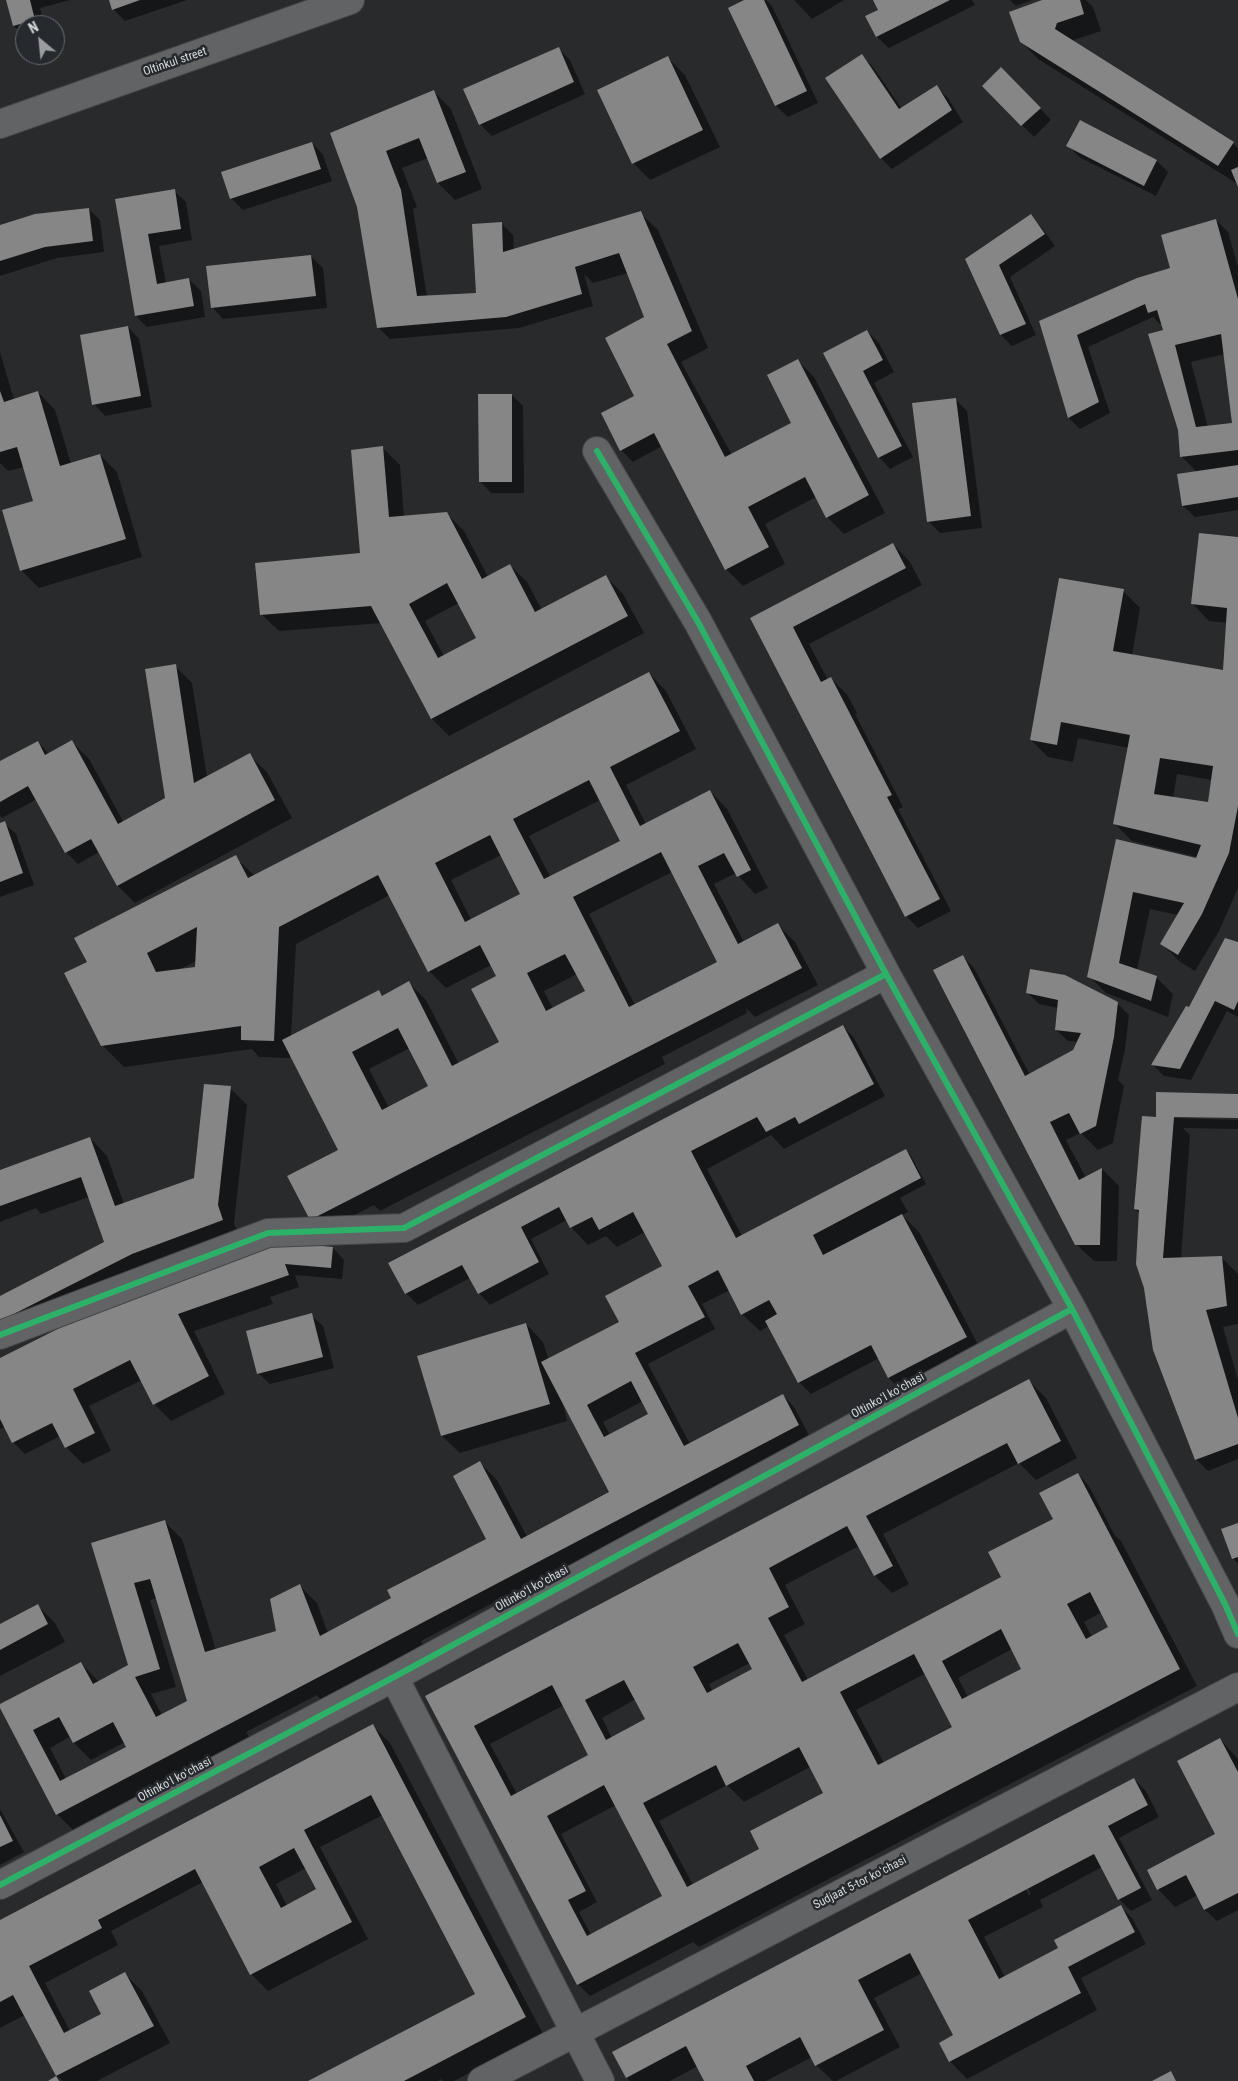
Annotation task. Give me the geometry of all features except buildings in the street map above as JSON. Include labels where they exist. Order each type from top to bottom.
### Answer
[{"type":"street","name":"Oltinkul street","points":[[0,124],[350,0]]},
{"type":"street","points":[[597,451],[698,622],[886,974],[1232,1600],[1238,1634]]},
{"type":"street","points":[[0,1335],[268,1233],[404,1228],[886,974]]},
{"type":"street","name":"Oltinkoʻl koʻchasi","points":[[0,1885],[394,1677],[1072,1309]]},
{"type":"street","points":[[394,1677],[600,2081]]},
{"type":"street","name":"Sudjaat 5-tor koʻchasi","points":[[482,2081],[1238,1687]]},
{"type":"cycle path","points":[[597,451],[698,622],[886,974],[1072,1309],[1225,1604],[1238,1634]]},
{"type":"cycle path","points":[[0,1335],[268,1233],[404,1228],[886,974]]},
{"type":"cycle path","points":[[0,1885],[394,1677],[1072,1309]]}]
